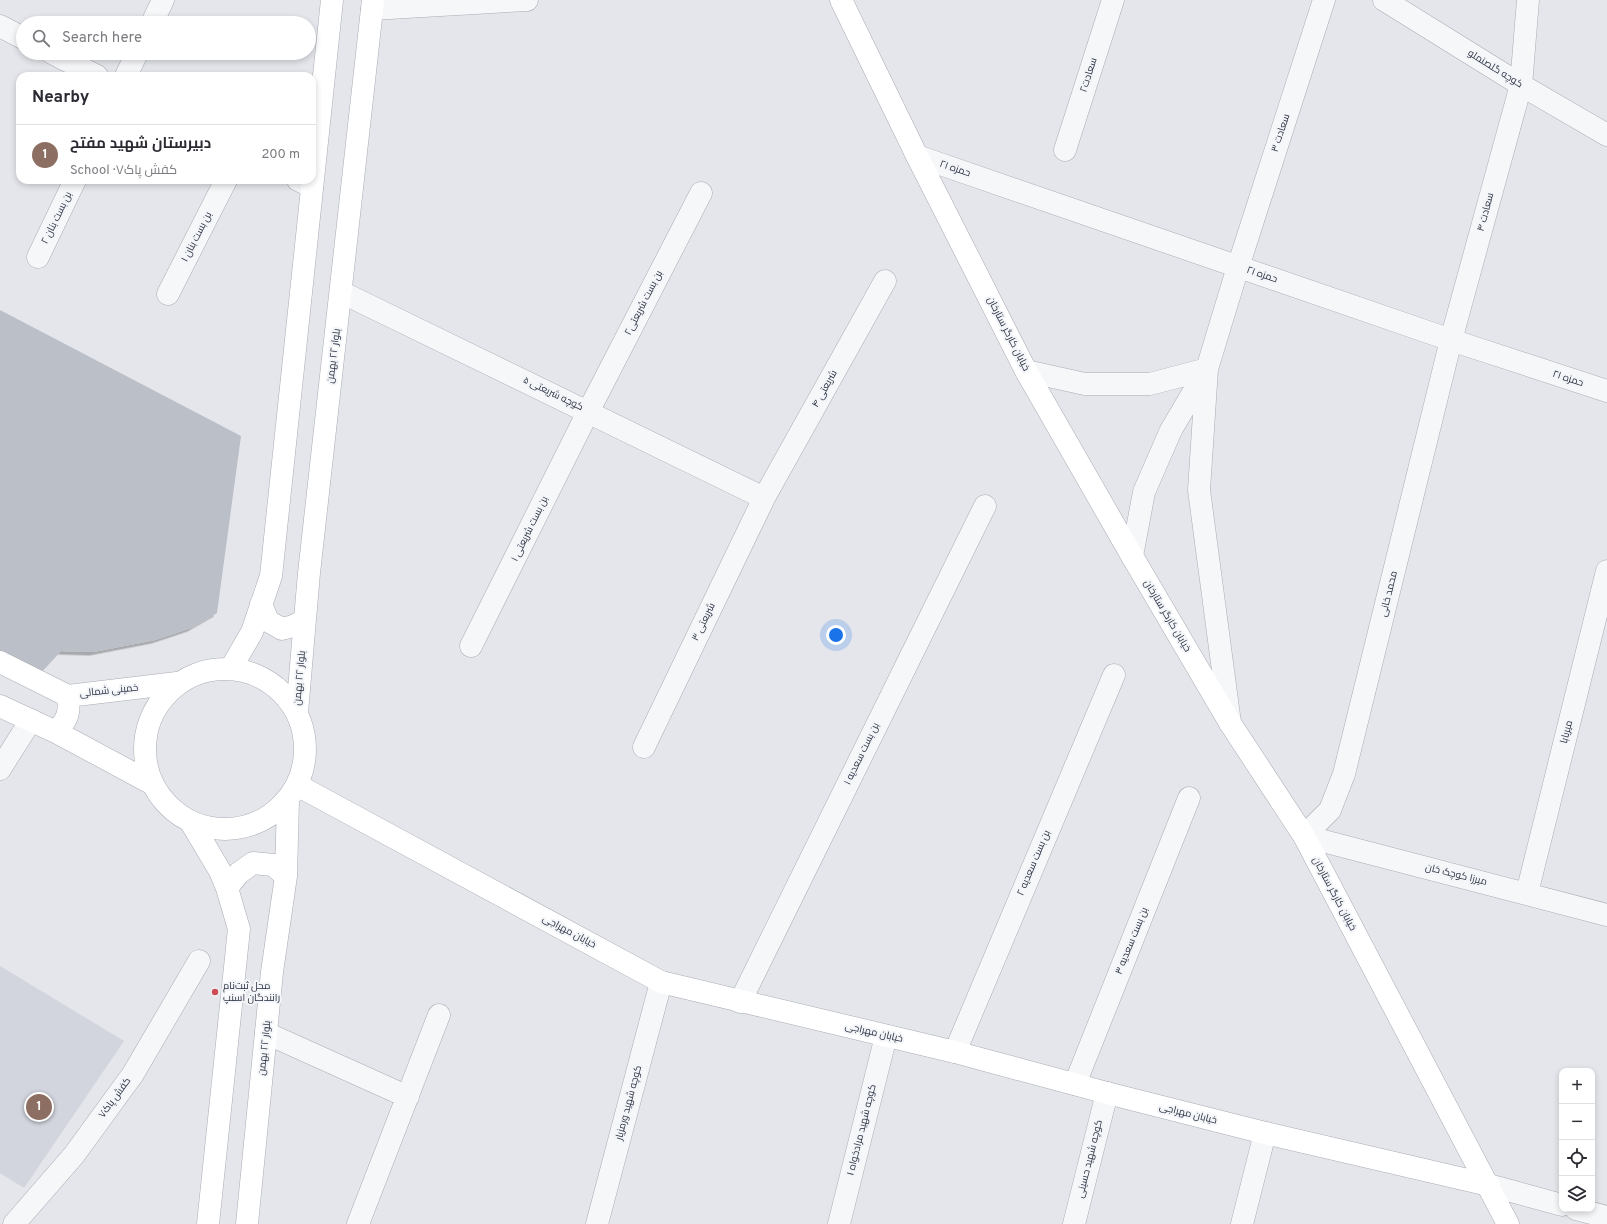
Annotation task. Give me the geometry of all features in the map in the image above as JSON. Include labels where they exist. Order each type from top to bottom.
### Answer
[{"type":"main road","points":[[316,108],[332,0]]},
{"type":"main road","name":"خیابان کارگر ستارخان","points":[[841,0],[917,156],[1026,371],[1230,723],[1304,836],[1508,1224]]},
{"type":"main road","name":"بلوار ۲۲ بهمن","points":[[297,712],[309,573],[342,292],[373,5]]},
{"type":"main road","points":[[231,668],[252,632],[271,576],[305,184]]},
{"type":"main road","points":[[262,604],[268,621],[282,629],[293,626],[305,620]]},
{"type":"main road","name":"خمینی شمالی","points":[[0,662],[68,696],[177,683]]},
{"type":"main road","points":[[231,668],[257,675],[280,690],[297,712],[305,737],[305,763],[293,793],[277,811],[251,826],[221,830],[192,824],[168,807],[151,783],[144,757],[147,729],[158,703],[177,683],[202,671],[231,668]]},
{"type":"main road","points":[[56,732],[64,722],[69,709],[68,696]]},
{"type":"main road","points":[[0,706],[56,732],[151,783]]},
{"type":"main road","name":"بلوار ۲۲ بهمن","points":[[247,1224],[272,972],[286,876],[293,793]]},
{"type":"main road","name":"خیابان مهراجی","points":[[293,793],[661,982],[954,1052],[1265,1133],[1488,1185]]},
{"type":"main road","points":[[192,824],[220,872],[227,888],[238,929],[208,1224]]},
{"type":"main road","points":[[227,888],[239,873],[253,863],[272,865],[286,876]]},
{"type":"street","points":[[155,16],[163,0]]},
{"type":"street","points":[[373,5],[527,0]]},
{"type":"street","name":"سعادت۲","points":[[1065,150],[1113,0]]},
{"type":"street","name":"سعادت ۳","points":[[1207,369],[1238,266],[1324,0]]},
{"type":"street","name":"کوچه گلصنملو","points":[[1384,0],[1521,85],[1607,135]]},
{"type":"street","name":"سعادت ۴","points":[[1451,340],[1521,85],[1528,0]]},
{"type":"street","points":[[0,26],[16,34]]},
{"type":"street","points":[[65,60],[88,72]]},
{"type":"street","points":[[128,72],[134,60]]},
{"type":"street","name":"حمزه ۲۱","points":[[917,156],[1451,340],[1607,391]]},
{"type":"street","name":"بن بست بنان ۲","points":[[38,257],[73,184]]},
{"type":"street","name":"بن بست بنان ۱","points":[[168,294],[224,184]]},
{"type":"street","name":"بن بست شریعتی۲","points":[[588,412],[700,194]]},
{"type":"street","name":"شریعتی ۴","points":[[764,498],[885,280]]},
{"type":"street","name":"۵ کوچه شریعتی","points":[[342,292],[764,498]]},
{"type":"street","name":"محمد خانی","points":[[1304,836],[1330,810],[1344,774],[1451,340]]},
{"type":"street","points":[[1026,371],[1085,384],[1150,384],[1207,369]]},
{"type":"street","points":[[1132,556],[1144,492],[1171,430],[1207,369]]},
{"type":"street","points":[[1207,369],[1200,490],[1230,723]]},
{"type":"street","name":"بن بست شریعتی ۱","points":[[471,646],[588,412]]},
{"type":"street","name":"شریعتی ۳","points":[[644,747],[764,498]]},
{"type":"street","name":"بن بست سعدیه ۱","points":[[740,1002],[985,506]]},
{"type":"street","name":"میربابا","points":[[1527,893],[1607,571]]},
{"type":"street","name":"بن بست سعدیه ۲","points":[[954,1052],[1114,674]]},
{"type":"street","points":[[0,769],[31,720]]},
{"type":"street","name":"بن بست سعدیه ۳","points":[[1075,1084],[1189,798]]},
{"type":"street","name":"میرزا کوچک خان","points":[[1304,836],[1607,915]]},
{"type":"street","name":"کفش پاک۷","points":[[14,1224],[74,1155],[133,1074],[199,961]]},
{"type":"street","name":"کوچه شهید ورمزیار","points":[[598,1224],[661,982]]},
{"type":"street","points":[[358,1224],[439,1015]]},
{"type":"street","points":[[266,1032],[408,1097]]},
{"type":"street","name":"۱ کوچه شهید مرادخواه","points":[[839,1224],[886,1036]]},
{"type":"street","name":"کوچه شهید حسینی","points":[[1074,1224],[1107,1093]]},
{"type":"street","points":[[1242,1224],[1265,1133]]},
{"type":"street","points":[[1488,1185],[1559,1204]]},
{"type":"street","points":[[1588,1212],[1607,1217]]},
{"type":"shaded area","points":[[0,966],[124,1041],[24,1188],[0,1173]]},
{"type":"building","points":[[0,310],[241,436],[217,613],[191,628],[155,640],[93,652],[61,651],[35,679],[0,662]]},
{"type":"place","name":"محل ثبت‌نام رانندگان اسنپ","points":[[215,992]]},
{"type":"place","name":"دبیرستان شهید مفتح","points":[[39,1107]]}]
